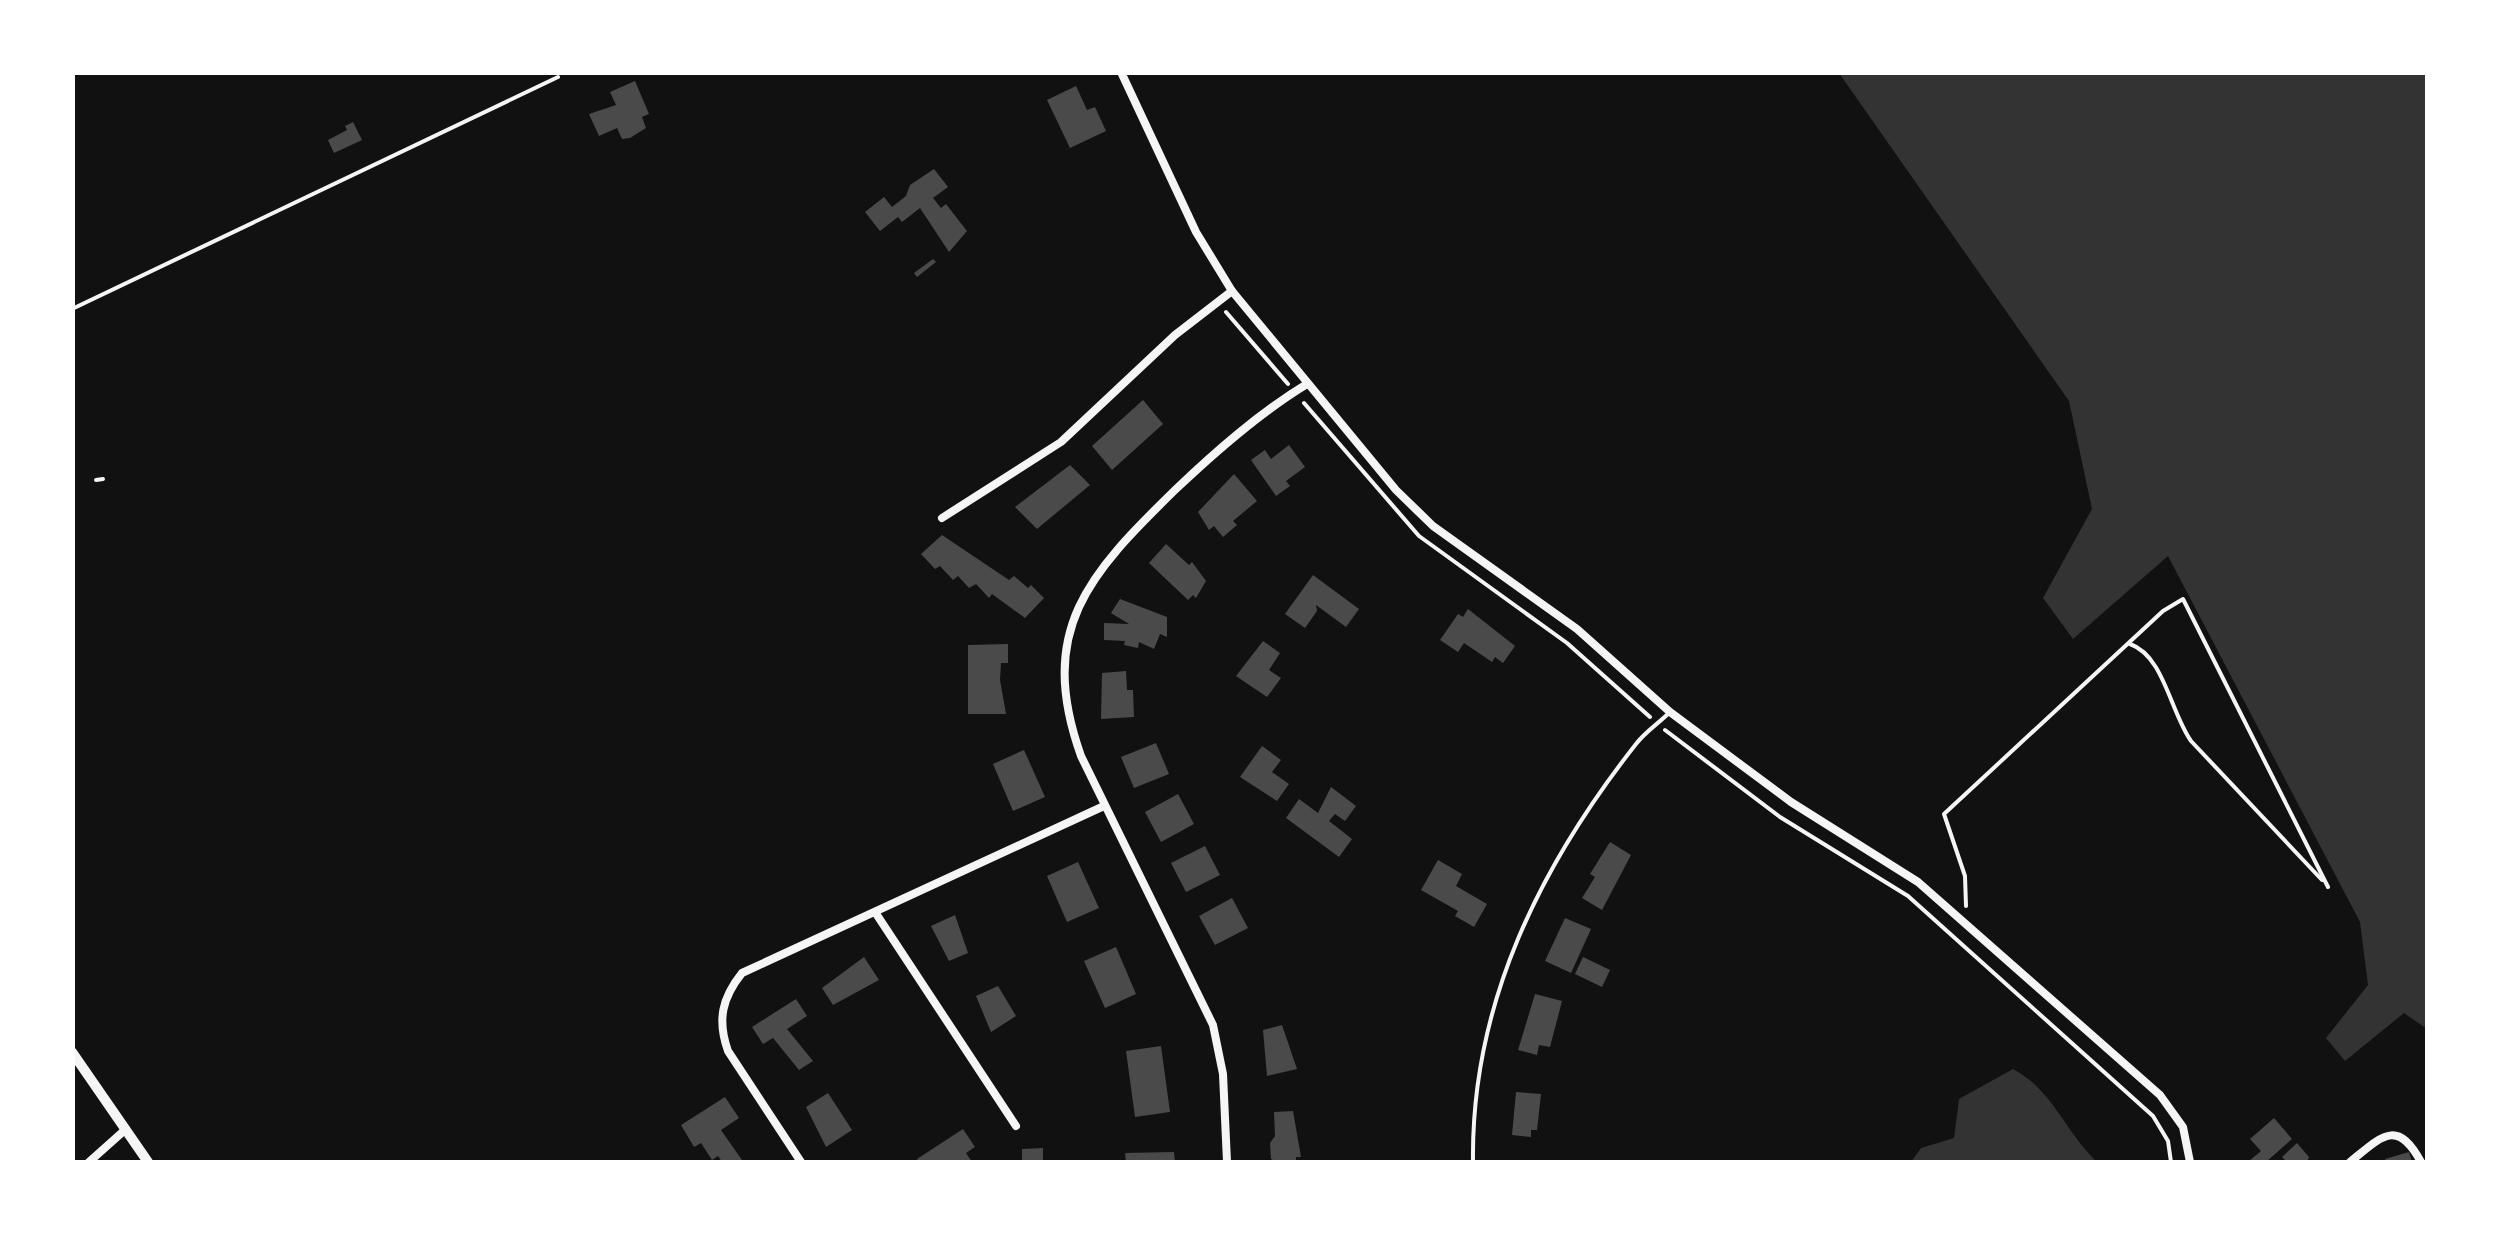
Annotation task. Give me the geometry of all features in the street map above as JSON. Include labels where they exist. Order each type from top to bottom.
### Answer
[{"type":"street","points":[[1121,72],[1196,232],[1232,291],[1396,490],[1433,526],[1577,629],[1670,712],[1790,802],[1918,882],[2160,1095],[2183,1127],[2190,1162]]},
{"type":"street","points":[[942,518],[1061,442],[1175,334],[1232,291]]},
{"type":"street","points":[[1227,1162],[1223,1074],[1213,1025],[1104,806],[1072,731],[1064,691],[1068,648],[1086,588],[1111,555],[1212,455],[1306,384]]},
{"type":"street","points":[[801,1162],[728,1050],[722,1032],[727,992],[742,973],[1104,806]]},
{"type":"street","points":[[875,912],[1016,1126]]},
{"type":"street","points":[[72,1052],[148,1162]]},
{"type":"street","points":[[89,1162],[126,1129]]},
{"type":"street","points":[[2350,1162],[2386,1136],[2399,1134],[2409,1140],[2421,1162]]},
{"type":"lane","points":[[72,310],[558,77]]},
{"type":"lane","points":[[1474,1162],[1477,1078],[1484,1035],[1517,937],[1571,836],[1638,740],[1670,712]]},
{"type":"path","points":[[96,480],[103,479]]},
{"type":"path","points":[[1968,926],[1965,876],[1944,814],[2128,643],[2182,599],[2328,888],[2192,741],[2175,718],[2154,659],[2128,643]]},
{"type":"shaded area","points":[[1839,73],[2427,73],[2427,1029],[2404,1013],[2345,1061],[2326,1038],[2368,985],[2360,922],[2168,556],[2073,639],[2043,598],[2092,509],[2069,401]]},
{"type":"shaded area","points":[[2013,1069],[2039,1088],[2097,1162],[1911,1162],[1921,1148],[1954,1138],[1959,1099]]},
{"type":"building","points":[[635,81],[649,114],[642,117],[646,128],[630,138],[622,139],[617,128],[599,136],[589,114],[616,105],[610,92]]},
{"type":"building","points":[[1076,86],[1087,110],[1095,107],[1106,131],[1070,148],[1047,100]]},
{"type":"building","points":[[353,122],[362,140],[334,153],[328,140]]},
{"type":"building","points":[[934,169],[948,187],[933,198],[941,208],[946,204],[967,231],[949,252],[920,208],[902,222],[898,217],[880,231],[865,212],[884,197],[892,207],[906,196],[910,185]]},
{"type":"building","points":[[933,259],[936,262],[917,277],[914,273]]},
{"type":"building","points":[[1143,400],[1163,424],[1112,470],[1092,446]]},
{"type":"building","points":[[1289,445],[1305,467],[1286,481],[1290,486],[1276,496],[1251,460],[1265,450],[1271,459]]},
{"type":"building","points":[[1070,465],[1090,485],[1037,529],[1015,507]]},
{"type":"building","points":[[1234,474],[1257,501],[1233,521],[1237,525],[1223,537],[1214,526],[1209,530],[1198,512]]},
{"type":"building","points":[[942,535],[1009,580],[1014,576],[1028,588],[1031,585],[1044,598],[1025,618],[992,594],[989,598],[976,584],[969,588],[958,576],[953,580],[940,566],[935,569],[921,554]]},
{"type":"building","points":[[1166,544],[1189,565],[1192,562],[1206,581],[1196,598],[1193,595],[1188,600],[1149,563]]},
{"type":"building","points":[[1313,575],[1359,609],[1346,627],[1316,605],[1317,611],[1305,628],[1285,614]]},
{"type":"building","points":[[1120,599],[1167,617],[1167,637],[1160,634],[1154,649],[1139,642],[1138,648],[1124,645],[1125,641],[1104,640],[1104,623],[1129,624],[1111,613]]},
{"type":"building","points":[[1468,609],[1515,646],[1503,663],[1495,657],[1492,662],[1464,643],[1458,652],[1440,640],[1458,614],[1463,617]]},
{"type":"building","points":[[1263,641],[1280,653],[1269,670],[1281,678],[1267,697],[1236,676]]},
{"type":"building","points":[[1008,644],[1008,663],[1001,663],[1000,680],[1006,714],[968,714],[968,645]]},
{"type":"building","points":[[1126,671],[1127,690],[1133,690],[1134,717],[1101,719],[1102,673]]},
{"type":"building","points":[[1156,743],[1169,774],[1134,788],[1121,757]]},
{"type":"building","points":[[1262,746],[1281,760],[1272,772],[1289,784],[1277,801],[1240,777]]},
{"type":"building","points":[[1024,750],[1045,797],[1013,811],[993,764]]},
{"type":"building","points":[[1331,787],[1356,806],[1345,821],[1335,814],[1329,821],[1352,839],[1339,857],[1286,818],[1299,799],[1318,813]]},
{"type":"building","points":[[1178,794],[1194,824],[1161,842],[1145,812]]},
{"type":"building","points":[[1610,842],[1631,855],[1602,910],[1582,898],[1595,877],[1590,874]]},
{"type":"building","points":[[1205,846],[1220,875],[1186,892],[1171,863]]},
{"type":"building","points":[[1438,860],[1462,874],[1456,886],[1487,904],[1474,927],[1455,916],[1458,911],[1421,890]]},
{"type":"building","points":[[1078,862],[1099,908],[1067,922],[1047,876]]},
{"type":"building","points":[[1232,898],[1248,928],[1215,945],[1199,916]]},
{"type":"building","points":[[955,915],[968,953],[949,961],[931,926]]},
{"type":"building","points":[[1565,918],[1591,929],[1571,973],[1545,961]]},
{"type":"building","points":[[1116,947],[1136,994],[1105,1008],[1084,961]]},
{"type":"building","points":[[864,957],[879,980],[833,1005],[822,988]]},
{"type":"building","points":[[1583,957],[1610,970],[1602,987],[1575,974]]},
{"type":"building","points":[[998,986],[1016,1016],[991,1032],[976,996]]},
{"type":"building","points":[[1535,994],[1562,1001],[1550,1047],[1539,1045],[1537,1055],[1518,1050]]},
{"type":"building","points":[[796,999],[807,1016],[787,1029],[813,1061],[799,1070],[773,1038],[763,1044],[752,1027]]},
{"type":"building","points":[[1282,1025],[1297,1069],[1267,1076],[1263,1030]]},
{"type":"building","points":[[1161,1046],[1170,1112],[1135,1117],[1126,1051]]},
{"type":"building","points":[[1516,1092],[1541,1094],[1537,1130],[1531,1130],[1531,1137],[1512,1135]]},
{"type":"building","points":[[828,1093],[852,1130],[826,1147],[806,1107]]},
{"type":"building","points":[[725,1097],[739,1118],[721,1130],[742,1160],[738,1162],[722,1162],[718,1156],[712,1160],[701,1143],[694,1147],[681,1125]]},
{"type":"building","points":[[1293,1111],[1301,1157],[1296,1157],[1296,1162],[1277,1162],[1271,1159],[1270,1143],[1275,1136],[1274,1112]]},
{"type":"building","points":[[2274,1118],[2292,1139],[2266,1162],[2248,1162],[2261,1151],[2250,1139]]},
{"type":"building","points":[[963,1129],[975,1147],[966,1153],[972,1162],[919,1162],[917,1159]]},
{"type":"building","points":[[2297,1143],[2309,1157],[2307,1162],[2287,1162],[2282,1157]]},
{"type":"building","points":[[1043,1148],[1043,1162],[1022,1162],[1022,1149]]},
{"type":"building","points":[[1174,1152],[1175,1162],[1126,1162],[1125,1153]]},
{"type":"building","points":[[2409,1152],[2412,1162],[2386,1162],[2385,1159]]}]
